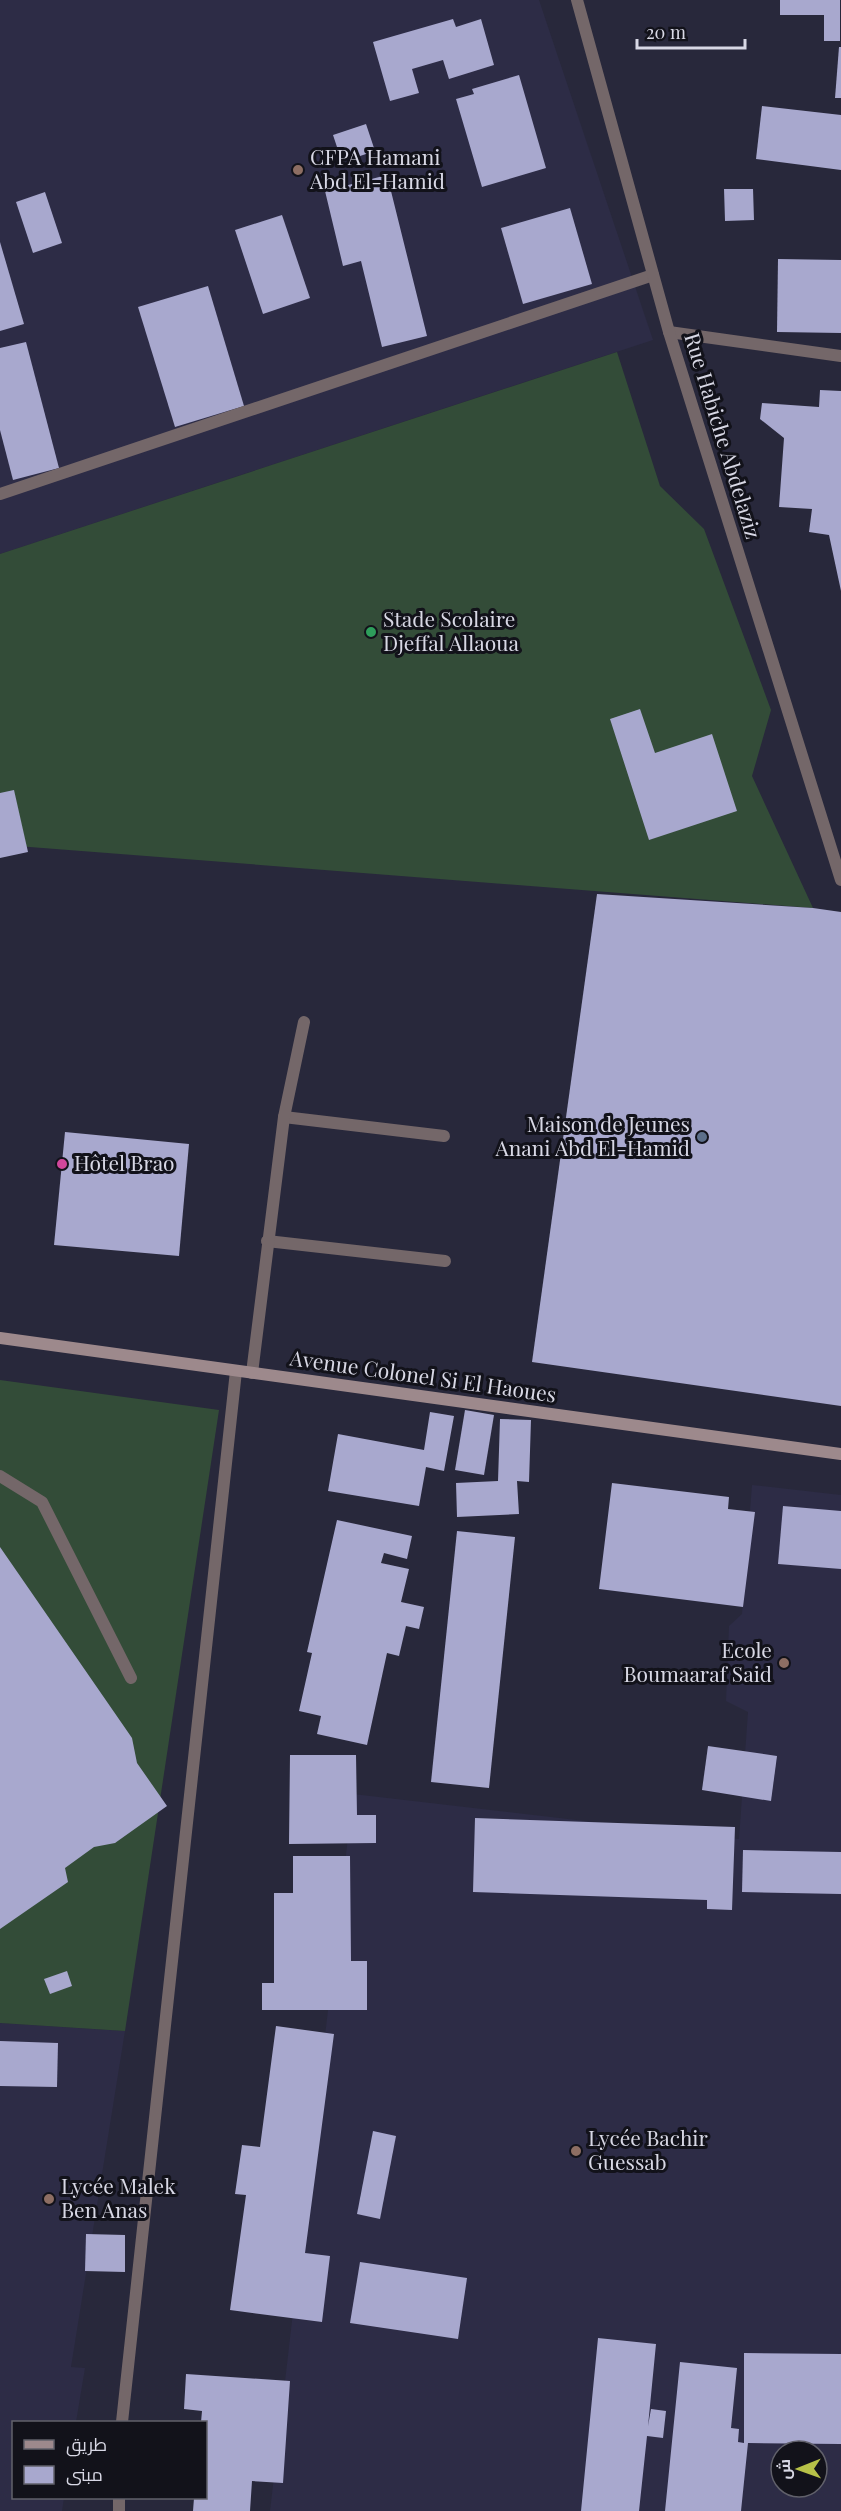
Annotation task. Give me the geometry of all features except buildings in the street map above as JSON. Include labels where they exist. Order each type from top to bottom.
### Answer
[{"type":"main road","name":"Avenue Colonel Si El Haoues","points":[[0,1338],[841,1454]]},
{"type":"street","name":"Rue Habiche Abdelaziz","points":[[577,0],[669,332],[841,880]]},
{"type":"street","points":[[0,494],[654,275]]},
{"type":"street","points":[[669,332],[841,356]]},
{"type":"street","points":[[252,1373],[284,1117],[304,1022]]},
{"type":"street","points":[[284,1117],[444,1136]]},
{"type":"street","points":[[267,1241],[445,1261]]},
{"type":"street","points":[[122,2421],[236,1371]]},
{"type":"street","points":[[0,1476],[42,1502],[131,1678]]},
{"type":"shaded area","name":"CFPA Hamani Abd El-Hamid","points":[[0,0],[539,0],[653,340],[0,554]]},
{"type":"shaded area","name":"Lycée Bachir Guessab","points":[[752,1485],[841,1495],[841,2511],[270,2511],[353,1794],[739,1839],[748,1712],[726,1701],[729,1626],[742,1614]]},
{"type":"shaded area","name":"Lycée Malek Ben Anas","points":[[0,2023],[125,2031],[71,2367],[85,2368],[76,2421],[12,2421],[12,2499],[64,2499],[62,2511],[0,2511]]},
{"type":"green space","name":"Stade Scolaire Djeffal Allaoua","points":[[617,352],[660,486],[704,529],[771,710],[752,776],[813,908],[4,845],[0,832],[0,554]]},
{"type":"green space","points":[[0,1380],[219,1410],[125,2031],[0,2023]]},
{"type":"place","name":"CFPA Hamani Abd El-Hamid","points":[[298,170]]},
{"type":"place","name":"Stade Scolaire Djeffal Allaoua","points":[[371,632]]},
{"type":"place","name":"Maison de Jeunes Anani Abd El-Hamid","points":[[702,1137]]},
{"type":"place","name":"Hôtel Brao","points":[[62,1164]]},
{"type":"place","name":"Ecole Boumaaraf Said","points":[[784,1663]]},
{"type":"place","name":"Lycée Bachir Guessab","points":[[576,2151]]},
{"type":"place","name":"Lycée Malek Ben Anas","points":[[49,2199]]}]
